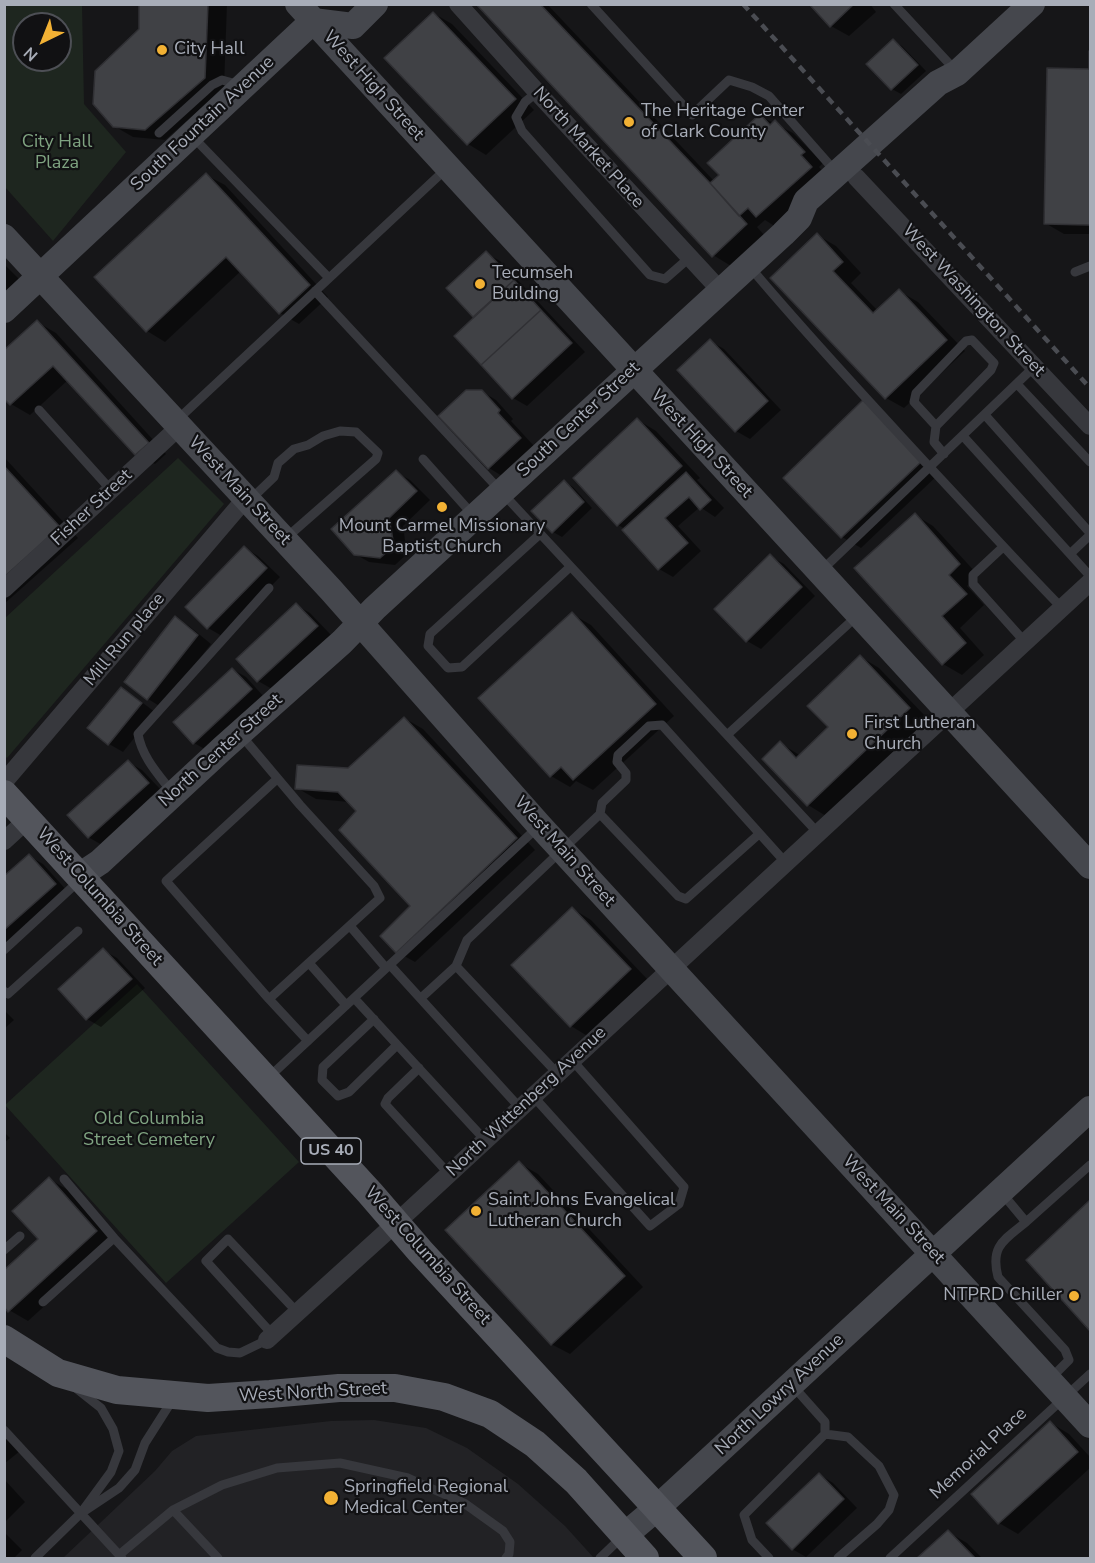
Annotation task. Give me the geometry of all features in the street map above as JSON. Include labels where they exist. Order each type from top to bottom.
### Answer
[{"type":"main road","name":"West Columbia Street","points":[[4,794],[704,1558]]},
{"type":"main road","name":"West North Street","points":[[4,1339],[58,1374],[117,1390],[208,1398],[339,1388],[395,1388],[444,1397],[490,1414],[536,1444],[576,1481],[645,1558]]},
{"type":"street","name":"North Market Place","points":[[458,4],[720,291]]},
{"type":"street","name":"South Center Street","points":[[360,623],[799,218],[815,212],[846,175],[938,83],[957,73],[1032,4]]},
{"type":"street","points":[[306,13],[353,26],[371,5]]},
{"type":"street","name":"South Fountain Avenue","points":[[4,310],[244,86],[306,13]]},
{"type":"street","name":"West High Street","points":[[306,13],[1090,866]]},
{"type":"street","name":"West Washington Street","points":[[846,175],[1035,366],[1090,426]]},
{"type":"street","name":"West Main Street","points":[[4,237],[284,539],[539,825],[1090,1425]]},
{"type":"street","name":"Fisher Street","points":[[4,589],[111,490],[177,424]]},
{"type":"street","name":"Mill Run place","points":[[4,782],[247,500]]},
{"type":"street","name":"North Wittenberg Avenue","points":[[270,1337],[1090,582]]},
{"type":"street","name":"North Center Street","points":[[80,877],[100,862],[239,733],[342,642],[360,623]]},
{"type":"street","points":[[4,841],[28,819]]},
{"type":"street","name":"North Lowry Avenue","points":[[625,1535],[1090,1109]]},
{"type":"lane","points":[[591,4],[692,115],[729,80],[752,87],[769,96],[846,175]]},
{"type":"lane","points":[[899,6],[957,73]]},
{"type":"lane","points":[[159,133],[212,85],[222,80],[244,86]]},
{"type":"lane","points":[[537,92],[525,102],[516,117],[522,131],[650,275],[665,279],[689,258]]},
{"type":"lane","points":[[192,135],[329,278]]},
{"type":"lane","points":[[177,424],[448,167]]},
{"type":"lane","points":[[748,265],[824,352],[1062,608]]},
{"type":"lane","points":[[1075,272],[1090,266]]},
{"type":"lane","points":[[315,291],[818,833]]},
{"type":"lane","points":[[936,426],[914,402],[916,393],[966,341],[972,340],[994,363],[991,370],[936,426],[934,442],[944,454]]},
{"type":"lane","points":[[820,572],[1035,366]]},
{"type":"lane","points":[[1017,384],[1090,462]]},
{"type":"lane","points":[[39,410],[111,490]]},
{"type":"lane","points":[[985,415],[1090,534],[1070,554]]},
{"type":"lane","points":[[247,500],[274,477],[278,463],[294,449],[340,430],[356,432],[378,453],[376,459],[284,539]]},
{"type":"lane","points":[[963,436],[1090,576]]},
{"type":"lane","points":[[423,459],[474,517]]},
{"type":"lane","points":[[540,534],[430,634],[428,646],[448,668],[462,667],[570,567]]},
{"type":"lane","points":[[1003,547],[973,575],[974,584],[1025,642]]},
{"type":"lane","points":[[174,794],[152,766],[140,746],[138,734],[269,588]]},
{"type":"lane","points":[[727,735],[859,615]]},
{"type":"lane","points":[[421,998],[456,966],[467,940],[600,814],[602,803],[626,780],[626,773],[616,762],[618,755],[649,726],[662,725],[786,863]]},
{"type":"lane","points":[[239,733],[300,806],[374,886],[380,898],[270,999]]},
{"type":"lane","points":[[277,779],[166,881],[308,1041]]},
{"type":"lane","points":[[600,814],[678,896],[686,899],[759,834]]},
{"type":"lane","points":[[266,1080],[539,825]]},
{"type":"lane","points":[[4,950],[80,877]]},
{"type":"lane","points":[[350,926],[650,1226],[679,1204],[684,1187],[572,1060]]},
{"type":"lane","points":[[4,991],[8,994],[78,931]]},
{"type":"lane","points":[[309,963],[346,1005]]},
{"type":"lane","points":[[456,966],[557,1073]]},
{"type":"lane","points":[[354,998],[485,1140]]},
{"type":"lane","points":[[374,1019],[323,1067],[322,1080],[338,1096],[349,1092],[397,1045]]},
{"type":"lane","points":[[419,1068],[388,1098],[385,1104],[449,1174]]},
{"type":"lane","points":[[1057,1389],[1069,1360],[1065,1350],[998,1277],[995,1264],[996,1249],[1090,1165]]},
{"type":"lane","points":[[64,1179],[114,1238],[217,1348],[240,1353],[270,1337],[206,1261],[228,1239],[298,1313]]},
{"type":"lane","points":[[1000,1192],[1026,1222]]},
{"type":"lane","points":[[4,1250],[20,1236]]},
{"type":"lane","points":[[43,1302],[114,1238]]},
{"type":"lane","points":[[34,1558],[81,1513],[111,1472],[119,1451],[113,1429],[101,1408],[58,1374]]},
{"type":"lane","name":"Memorial Place","points":[[890,1558],[1057,1389],[1090,1374]]},
{"type":"lane","points":[[769,1558],[752,1540],[744,1515],[825,1434],[825,1422],[791,1384]]},
{"type":"lane","points":[[81,1513],[120,1488],[135,1470],[145,1443],[176,1395]]},
{"type":"lane","points":[[4,1430],[121,1557],[173,1510],[222,1485],[277,1468],[340,1463],[408,1478],[464,1503],[503,1532],[510,1542],[509,1554],[506,1558]]},
{"type":"lane","points":[[825,1434],[848,1437],[879,1466],[894,1495],[889,1510],[878,1524],[838,1558]]},
{"type":"lane","points":[[173,1510],[218,1558]]},
{"type":"lane","points":[[600,1558],[625,1535]]},
{"type":"shaded area","name":"Springfield Regional Medical Center","points":[[374,1420],[426,1428],[467,1448],[518,1484],[565,1526],[594,1558],[63,1558],[155,1471],[172,1451],[196,1436],[331,1421]]},
{"type":"green space","name":"City Hall Plaza","points":[[5,4],[82,5],[84,104],[126,152],[53,241],[5,187]]},
{"type":"green space","points":[[178,458],[224,504],[7,758],[4,755],[5,618]]},
{"type":"green space","name":"Old Columbia Street Cemetery","points":[[137,984],[299,1162],[166,1283],[5,1105]]},
{"type":"building","name":"City Hall","points":[[139,4],[208,4],[205,78],[145,130],[113,127],[93,104],[95,71],[139,29]]},
{"type":"building","points":[[476,4],[540,4],[747,224],[712,257]]},
{"type":"building","points":[[809,4],[854,4],[830,27]]},
{"type":"building","points":[[433,12],[516,99],[467,145],[384,58]]},
{"type":"building","points":[[893,39],[918,65],[891,90],[866,64]]},
{"type":"building","points":[[1089,51],[1090,225],[1044,224],[1047,68],[1089,69]]},
{"type":"building","points":[[760,114],[770,125],[775,120],[805,152],[801,155],[812,167],[756,217],[748,208],[739,216],[710,183],[719,175],[707,163]]},
{"type":"building","points":[[206,173],[310,285],[279,314],[226,257],[146,332],[94,277]]},
{"type":"building","points":[[817,233],[843,262],[833,271],[873,313],[899,289],[947,340],[885,399],[770,278]]},
{"type":"building","name":"Tecumseh Building","points":[[486,251],[514,280],[473,317],[446,288]]},
{"type":"building","points":[[514,280],[541,310],[481,365],[454,336]]},
{"type":"building","points":[[541,310],[572,343],[512,399],[481,365]]},
{"type":"building","points":[[37,320],[149,443],[135,455],[53,366],[10,405],[4,399],[4,350]]},
{"type":"building","points":[[710,339],[768,401],[735,432],[677,370]]},
{"type":"building","points":[[466,390],[482,390],[500,410],[498,413],[521,438],[488,469],[438,416]]},
{"type":"building","points":[[863,400],[922,461],[841,538],[783,478]]},
{"type":"building","points":[[637,418],[682,466],[617,526],[573,478]]},
{"type":"building","points":[[4,466],[60,527],[4,577]]},
{"type":"building","points":[[396,470],[417,491],[389,518],[394,546],[380,558],[354,555],[331,529]]},
{"type":"building","points":[[686,472],[711,500],[700,510],[689,497],[665,518],[688,543],[658,570],[622,530]]},
{"type":"building","points":[[564,480],[584,502],[552,533],[531,511]]},
{"type":"building","points":[[915,513],[960,564],[949,575],[967,594],[942,616],[966,643],[942,665],[854,568]]},
{"type":"building","points":[[244,546],[267,568],[207,629],[185,607]]},
{"type":"building","points":[[770,554],[802,587],[746,642],[714,609]]},
{"type":"building","points":[[296,603],[318,626],[257,682],[236,659]]},
{"type":"building","points":[[572,612],[656,704],[573,780],[561,767],[550,777],[478,698]]},
{"type":"building","points":[[175,616],[198,635],[147,700],[124,682]]},
{"type":"building","name":"First Lutheran Church","points":[[860,655],[910,708],[807,806],[762,759],[780,741],[796,758],[828,727],[807,706]]},
{"type":"building","points":[[232,668],[252,689],[193,744],[173,722]]},
{"type":"building","points":[[121,687],[142,703],[108,745],[87,728]]},
{"type":"building","points":[[404,717],[517,838],[396,953],[380,936],[410,906],[339,830],[356,811],[338,792],[295,789],[297,765],[348,768]]},
{"type":"building","points":[[128,760],[149,783],[88,838],[67,815]]},
{"type":"building","points":[[29,854],[56,884],[4,930],[4,876]]},
{"type":"building","points":[[572,907],[631,969],[570,1027],[511,965]]},
{"type":"building","points":[[103,948],[132,979],[86,1020],[58,989]]},
{"type":"building","points":[[519,1161],[625,1276],[551,1345],[445,1230]]},
{"type":"building","points":[[49,1177],[97,1231],[8,1312],[4,1307],[4,1270],[38,1239],[12,1211]]},
{"type":"building","name":"NTPRD Chiller","points":[[1090,1200],[1090,1331],[1026,1260]]},
{"type":"building","points":[[1050,1421],[1078,1452],[998,1524],[971,1494]]},
{"type":"building","points":[[819,1473],[844,1499],[792,1550],[766,1523]]},
{"type":"building","points":[[948,1530],[975,1558],[917,1558]]},
{"type":"railway","points":[[743,4],[1090,388]]},
{"type":"place","name":"City Hall","points":[[162,50]]},
{"type":"place","name":"The Heritage Center of Clark County","points":[[629,122]]},
{"type":"place","name":"Tecumseh Building","points":[[480,284]]},
{"type":"place","name":"Mount Carmel Missionary Baptist Church","points":[[442,507]]},
{"type":"place","name":"First Lutheran Church","points":[[852,734]]},
{"type":"place","name":"Saint Johns Evangelical Lutheran Church","points":[[476,1211]]},
{"type":"place","name":"NTPRD Chiller","points":[[1074,1296]]},
{"type":"place","name":"Springfield Regional Medical Center","points":[[331,1498]]}]
